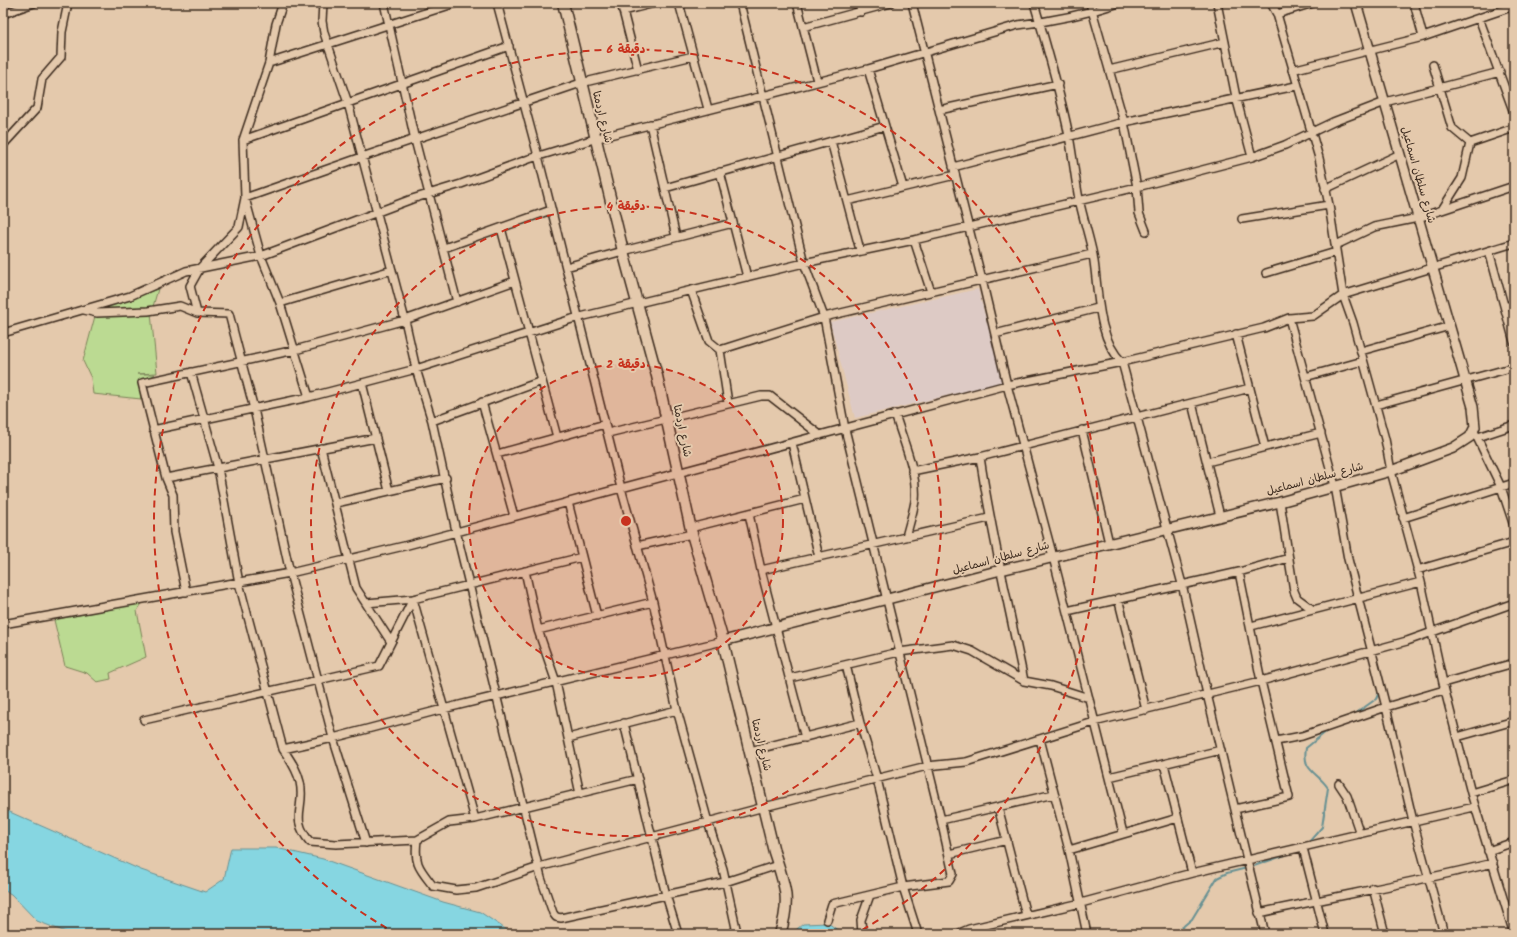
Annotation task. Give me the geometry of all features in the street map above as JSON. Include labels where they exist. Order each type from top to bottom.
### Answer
[{"type":"main road","name":"شارع اردمتا","points":[[563,3],[594,138],[667,418],[691,531],[723,641],[784,886],[787,906],[781,929]]},
{"type":"street","points":[[3,14],[34,3]]},
{"type":"street","points":[[3,145],[37,108],[42,79],[61,57],[62,32],[68,3]]},
{"type":"street","points":[[197,313],[190,286],[200,268],[239,227],[245,198],[244,140],[269,63],[276,24],[283,3]]},
{"type":"street","points":[[323,3],[322,21],[328,46],[348,103],[405,320],[416,369],[432,421],[469,585],[539,867],[553,913],[556,917],[561,918],[725,882],[778,864]]},
{"type":"street","points":[[384,3],[415,140],[457,302]]},
{"type":"street","points":[[269,63],[328,46],[456,3]]},
{"type":"street","points":[[497,3],[538,156],[621,488],[653,602],[677,710],[708,822],[722,865],[736,928],[734,934]]},
{"type":"street","points":[[621,3],[638,70]]},
{"type":"street","points":[[623,11],[655,3]]},
{"type":"street","points":[[679,3],[708,109]]},
{"type":"street","points":[[740,3],[804,263],[824,317],[845,429],[953,874],[948,881],[903,887],[832,904],[827,920]]},
{"type":"street","points":[[797,3],[818,81]]},
{"type":"street","points":[[858,3],[861,12]]},
{"type":"street","points":[[803,27],[891,3]]},
{"type":"street","points":[[912,3],[1007,385],[1124,833]]},
{"type":"street","points":[[1034,3],[1058,84],[1069,136],[1079,199],[1098,286],[1098,308],[1114,354],[1122,362],[1168,529],[1265,934]]},
{"type":"street","points":[[1090,3],[1124,122],[1137,187],[1139,213],[1146,231]]},
{"type":"street","points":[[3,333],[130,296],[186,271],[261,256],[377,212],[594,138],[868,69],[1018,25],[1040,23],[1093,12],[1119,3]]},
{"type":"street","points":[[1217,3],[1236,98],[1252,157]]},
{"type":"street","points":[[1271,3],[1277,14],[1296,86],[1311,133],[1324,189],[1330,205],[1343,296],[1376,405],[1391,471],[1421,582],[1443,687],[1474,807],[1493,863],[1514,934]]},
{"type":"street","points":[[1277,14],[1313,3]]},
{"type":"street","name":"شارع سلطان اسماعيل","points":[[723,641],[775,626],[1280,502],[1391,471],[1453,448],[1476,434],[1473,407],[1466,381],[1371,50],[1356,3]]},
{"type":"street","points":[[1414,3],[1423,38]]},
{"type":"street","points":[[1292,70],[1423,38],[1514,6]]},
{"type":"street","points":[[1479,18],[1514,113]]},
{"type":"street","points":[[1109,70],[1225,42]]},
{"type":"street","points":[[244,140],[509,46]]},
{"type":"street","points":[[245,198],[362,157],[581,84],[694,56]]},
{"type":"street","points":[[1433,64],[1452,128],[1470,143]]},
{"type":"street","points":[[868,69],[903,187]]},
{"type":"street","points":[[153,430],[254,410],[416,369],[528,332],[638,303],[860,250],[914,240],[968,225],[1079,199],[1137,187],[1252,157],[1311,133],[1333,122],[1385,102],[1500,72]]},
{"type":"street","points":[[939,110],[1058,84]]},
{"type":"street","points":[[847,201],[903,187],[1069,136],[1124,122],[1296,86]]},
{"type":"street","points":[[650,124],[676,237]]},
{"type":"street","points":[[665,188],[885,126]]},
{"type":"street","points":[[1470,143],[1514,128]]},
{"type":"street","points":[[831,142],[860,250]]},
{"type":"street","points":[[1443,208],[1462,178],[1470,143]]},
{"type":"street","points":[[1324,189],[1400,154]]},
{"type":"street","points":[[720,172],[747,277]]},
{"type":"street","points":[[1266,273],[1336,249],[1374,228],[1418,218],[1443,208],[1514,186]]},
{"type":"street","points":[[245,198],[261,256],[280,303],[309,397]]},
{"type":"street","points":[[1242,219],[1330,205]]},
{"type":"street","points":[[444,248],[551,210]]},
{"type":"street","points":[[566,267],[623,250],[733,223]]},
{"type":"street","points":[[501,228],[557,437]]},
{"type":"street","points":[[914,240],[931,292]]},
{"type":"street","points":[[3,624],[290,573],[568,502],[1007,385],[1122,362],[1264,328],[1289,318],[1313,316],[1343,296],[1514,243]]},
{"type":"street","points":[[1489,251],[1514,342]]},
{"type":"street","points":[[720,350],[824,317],[1092,254]]},
{"type":"street","points":[[280,303],[392,270]]},
{"type":"street","points":[[186,592],[174,532],[173,495],[166,478],[142,383],[295,350],[405,320],[515,281]]},
{"type":"street","points":[[691,290],[710,341],[720,350],[726,379],[728,403]]},
{"type":"street","points":[[1505,307],[1514,304]]},
{"type":"street","points":[[83,309],[97,313],[148,312],[180,306],[197,313],[229,314],[254,410],[290,573],[333,738],[366,843]]},
{"type":"street","points":[[995,334],[1098,308]]},
{"type":"street","points":[[1289,318],[1335,486],[1348,559],[1372,650],[1413,821],[1430,878],[1444,934]]},
{"type":"street","points":[[1361,352],[1450,326]]},
{"type":"street","points":[[1236,334],[1265,447]]},
{"type":"street","points":[[1305,377],[1363,361]]},
{"type":"street","points":[[1376,405],[1514,367]]},
{"type":"street","points":[[191,372],[218,468],[239,583],[282,749],[294,764],[300,783],[300,831],[310,842],[336,844],[417,840],[449,822],[475,819],[524,808],[638,779]]},
{"type":"street","points":[[432,421],[542,381]]},
{"type":"street","points":[[362,383],[390,492]]},
{"type":"street","points":[[912,471],[980,457],[1250,388]]},
{"type":"street","points":[[608,434],[728,403],[761,396],[770,396],[820,435]]},
{"type":"street","points":[[482,402],[514,516]]},
{"type":"street","points":[[1192,403],[1220,516]]},
{"type":"street","points":[[895,414],[912,471],[915,501],[906,537]]},
{"type":"street","points":[[497,454],[605,424]]},
{"type":"street","points":[[1514,425],[1476,434],[1501,487],[1514,526]]},
{"type":"street","points":[[1082,430],[1109,543]]},
{"type":"street","points":[[1207,462],[1321,433]]},
{"type":"street","points":[[166,478],[376,438]]},
{"type":"street","points":[[792,443],[819,557]]},
{"type":"street","points":[[321,448],[336,503],[356,588],[391,642]]},
{"type":"street","points":[[980,457],[988,518],[1001,570],[1024,681]]},
{"type":"street","points":[[336,503],[390,492],[446,478]]},
{"type":"street","points":[[1404,518],[1514,483]]},
{"type":"street","points":[[637,546],[805,499]]},
{"type":"street","points":[[568,502],[597,616]]},
{"type":"street","points":[[1280,502],[1293,584],[1297,598],[1312,609]]},
{"type":"street","points":[[749,514],[761,570],[805,738]]},
{"type":"street","points":[[761,570],[988,518]]},
{"type":"street","points":[[1417,570],[1514,542]]},
{"type":"street","points":[[366,603],[413,599],[582,557]]},
{"type":"street","points":[[1067,611],[1118,598],[1239,572],[1289,558]]},
{"type":"street","points":[[525,571],[538,630],[556,682],[580,794]]},
{"type":"street","points":[[1235,809],[1289,796],[1261,681],[1239,572]]},
{"type":"street","points":[[1251,626],[1421,582]]},
{"type":"street","points":[[1118,598],[1146,710]]},
{"type":"street","points":[[144,720],[268,693],[379,666],[413,599]]},
{"type":"street","points":[[413,599],[475,819]]},
{"type":"street","points":[[538,630],[653,602]]},
{"type":"street","points":[[417,840],[415,857],[422,871],[433,886],[456,890],[476,888],[539,867],[653,836],[928,766],[966,762],[1094,722],[1261,681],[1407,641],[1514,603]]},
{"type":"street","points":[[282,749],[333,738],[497,696],[664,657],[723,641]]},
{"type":"street","points":[[790,678],[846,666],[899,652],[953,645],[963,647],[1024,681],[1051,686],[1089,698]]},
{"type":"street","points":[[1276,741],[1302,736],[1514,664]]},
{"type":"street","points":[[846,666],[860,723],[877,779],[903,887],[918,934]]},
{"type":"street","points":[[568,738],[677,710]]},
{"type":"street","points":[[1457,738],[1514,721]]},
{"type":"street","points":[[624,723],[653,836],[666,895],[678,934]]},
{"type":"street","points":[[750,751],[860,723]]},
{"type":"street","points":[[1040,739],[1069,850],[1087,934]]},
{"type":"street","points":[[1109,777],[1221,750]]},
{"type":"street","points":[[1164,764],[1192,873]]},
{"type":"street","points":[[1471,794],[1514,780]]},
{"type":"street","points":[[1339,784],[1347,796],[1360,834]]},
{"type":"street","points":[[941,820],[1054,794]]},
{"type":"street","points":[[998,807],[1026,915]]},
{"type":"street","points":[[957,934],[970,932],[1026,915],[1081,903],[1192,873],[1474,807]]},
{"type":"street","points":[[1069,850],[1178,818]]},
{"type":"street","points":[[949,854],[1007,840]]},
{"type":"street","points":[[1488,851],[1514,842]]},
{"type":"street","points":[[1303,848],[1325,934]]},
{"type":"street","points":[[1260,912],[1430,878],[1493,863]]},
{"type":"street","points":[[1374,888],[1385,934]]},
{"type":"street","points":[[862,934],[861,920],[870,895]]},
{"type":"street","points":[[1506,907],[1514,905]]},
{"type":"shaded area","points":[[978,289],[1003,382],[855,418],[830,322]]},
{"type":"green space","points":[[158,289],[152,310],[97,309]]},
{"type":"green space","points":[[151,313],[157,373],[137,374],[155,374],[140,386],[141,399],[93,394],[91,378],[83,361],[95,316]]},
{"type":"green space","points":[[143,602],[137,611],[146,657],[110,673],[111,679],[97,682],[87,673],[65,666],[54,620]]},
{"type":"water","points":[[3,809],[141,870],[205,892],[224,879],[231,848],[276,848],[323,859],[443,902],[480,912],[513,934],[71,934],[37,921],[11,894],[3,890]]},
{"type":"water","points":[[828,923],[843,934],[791,934],[803,924]]},
{"type":"waterway","points":[[1355,714],[1376,699],[1379,692]]},
{"type":"waterway","points":[[1309,842],[1322,827],[1328,788],[1324,782],[1308,767],[1305,756],[1306,748],[1327,731]]},
{"type":"waterway","points":[[1251,867],[1288,854]]},
{"type":"waterway","points":[[1168,934],[1180,929],[1192,919],[1217,878],[1227,873],[1247,868]]}]
